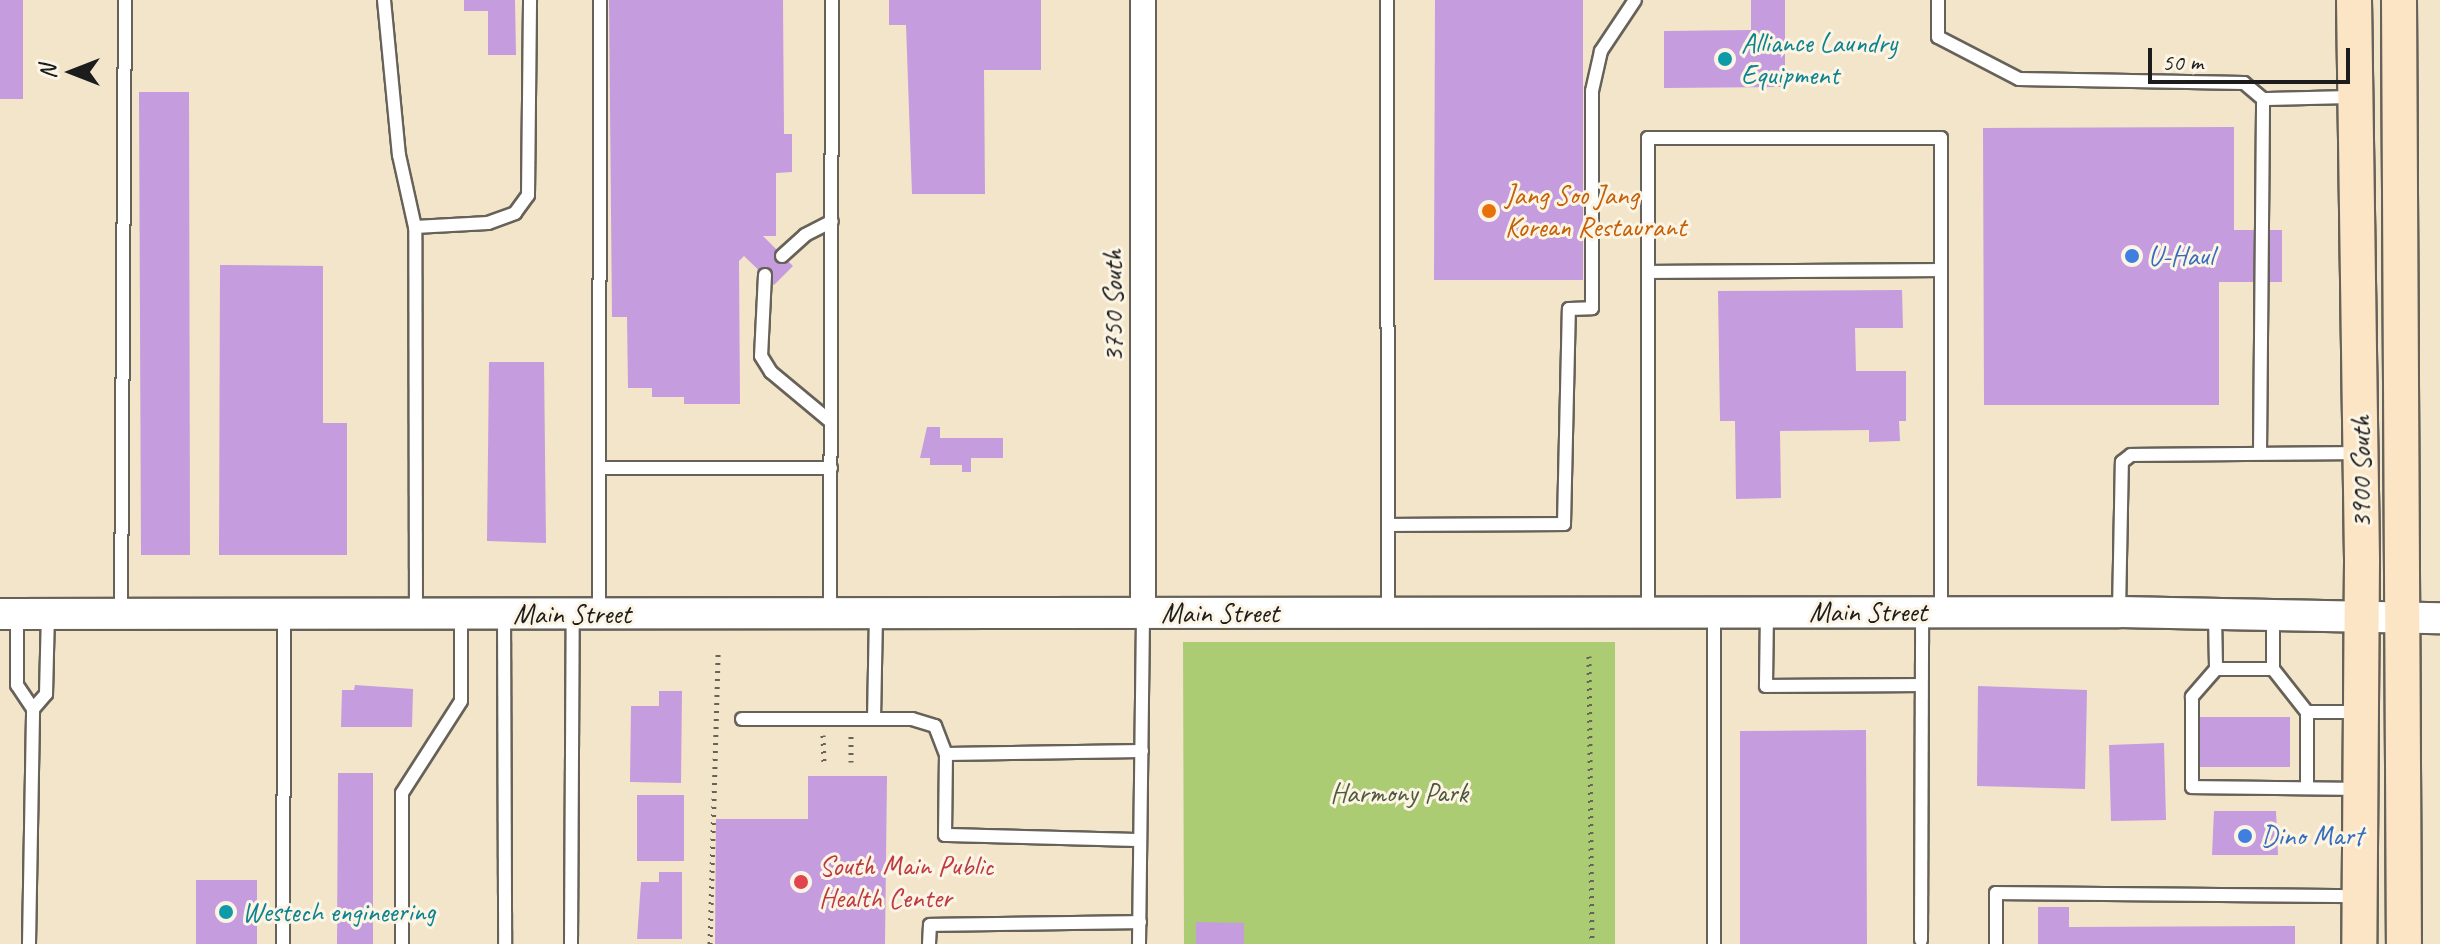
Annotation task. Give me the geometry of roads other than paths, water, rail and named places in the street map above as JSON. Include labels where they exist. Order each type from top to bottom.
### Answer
[{"type":"main road","name":"3900 South","points":[[2354,0],[2361,453],[2359,944]]},
{"type":"main road","name":"3900 South","points":[[2399,0],[2405,616],[2404,944]]},
{"type":"street","name":"3750 South","points":[[1143,0],[1143,613]]},
{"type":"street","name":"Main Street","points":[[8,614],[2273,612],[2440,618]]},
{"type":"lane","points":[[121,614],[125,0]]},
{"type":"lane","points":[[384,0],[399,155],[415,227],[416,614]]},
{"type":"lane","points":[[415,227],[488,223],[515,213],[528,195],[530,0]]},
{"type":"lane","points":[[571,944],[586,614],[600,468],[600,0]]},
{"type":"lane","points":[[830,613],[832,0]]},
{"type":"lane","points":[[1387,0],[1388,613]]},
{"type":"lane","points":[[1388,525],[1564,524],[1569,309],[1592,308],[1592,91],[1601,51],[1635,0]]},
{"type":"lane","points":[[1938,0],[1938,37],[2019,79],[2244,83],[2263,99],[2356,97]]},
{"type":"lane","points":[[2260,453],[2263,99]]},
{"type":"lane","points":[[1648,612],[1648,138],[1941,138],[1941,270],[1931,612],[1921,685],[1921,940]]},
{"type":"lane","points":[[782,256],[805,235],[832,221]]},
{"type":"lane","points":[[1648,272],[1941,270]]},
{"type":"lane","points":[[765,275],[761,356],[771,372],[831,422]]},
{"type":"lane","points":[[2119,612],[2122,462],[2131,455],[2361,453]]},
{"type":"lane","points":[[600,468],[831,468]]},
{"type":"lane","points":[[1714,612],[1714,944]]},
{"type":"lane","points":[[1767,612],[1766,686],[1921,685]]},
{"type":"lane","points":[[2215,612],[2216,669],[2192,697],[2192,787],[2359,789]]},
{"type":"lane","points":[[2273,612],[2273,669],[2307,712],[2307,788]]},
{"type":"lane","points":[[874,719],[876,613]]},
{"type":"lane","points":[[1139,944],[1143,613]]},
{"type":"lane","points":[[8,614],[17,685],[33,709],[29,944]]},
{"type":"lane","points":[[33,709],[46,694],[48,614]]},
{"type":"lane","points":[[283,944],[284,614]]},
{"type":"lane","points":[[402,944],[402,793],[461,701],[461,614]]},
{"type":"lane","points":[[504,614],[505,944]]},
{"type":"lane","points":[[2216,669],[2273,669]]},
{"type":"lane","points":[[2307,712],[2358,712]]},
{"type":"lane","points":[[742,719],[912,719],[935,726],[946,754],[945,835],[1140,840]]},
{"type":"lane","points":[[946,754],[1142,751]]},
{"type":"lane","points":[[1996,944],[1996,893],[2359,896]]},
{"type":"lane","points":[[929,944],[930,925],[1140,922]]},
{"type":"place","name":"Alliance Laundry Equipment","points":[[1725,59]]},
{"type":"place","name":"Jang Soo Jang Korean Restaurant","points":[[1489,211]]},
{"type":"place","name":"U-Haul","points":[[2132,256]]},
{"type":"place","name":"Dino Mart","points":[[2245,836]]},
{"type":"place","name":"South Main Public Health Center","points":[[801,882]]},
{"type":"place","name":"Westech engineering","points":[[226,912]]},
{"type":"park label","name":"Harmony Park","points":[[1399,793]]}]
